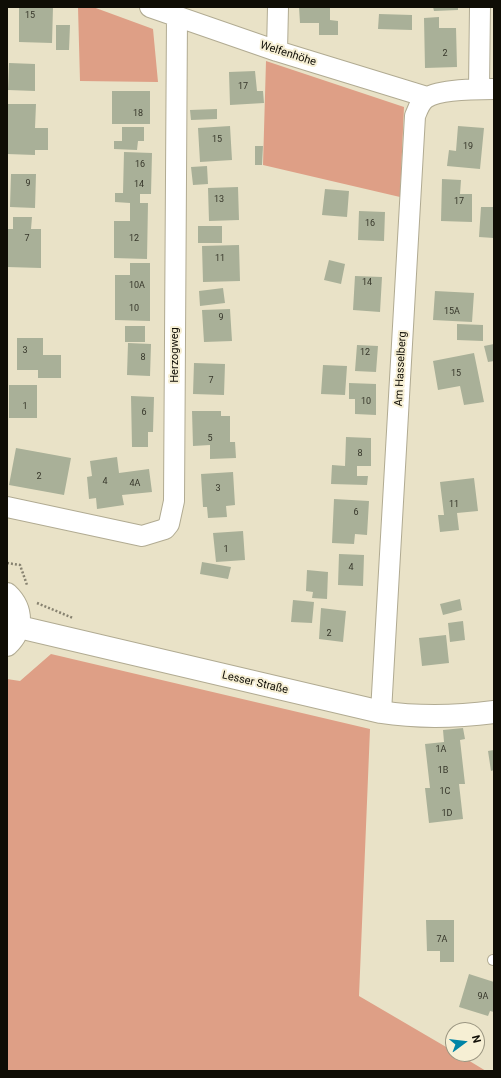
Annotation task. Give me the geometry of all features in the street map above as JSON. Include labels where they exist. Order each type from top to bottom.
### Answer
[{"type":"street","name":"Welfenhöhe","points":[[150,7],[276,51],[427,97]]},
{"type":"street","points":[[276,51],[278,7]]},
{"type":"street","points":[[427,97],[456,90],[486,89],[480,7]]},
{"type":"street","name":"Herzogweg","points":[[7,507],[142,536],[165,529],[169,524],[174,501],[177,16]]},
{"type":"street","name":"Am Hasselberg","points":[[381,712],[415,116],[420,103],[427,97]]},
{"type":"street","points":[[7,594],[14,600],[19,613],[19,627],[14,639],[7,645]]},
{"type":"street","name":"Lesser Straße","points":[[19,627],[381,712],[426,717],[494,712]]},
{"type":"path","points":[[7,563],[20,565],[28,588]]},
{"type":"path","points":[[34,598],[38,604],[78,619]]},
{"type":"shaded area","points":[[78,7],[93,7],[153,29],[158,82],[80,81]]},
{"type":"shaded area","points":[[266,61],[404,107],[400,197],[263,165]]},
{"type":"shaded area","points":[[51,654],[370,729],[359,996],[445,1046],[445,1062],[471,1062],[486,1071],[7,1071],[7,679],[20,681]]},
{"type":"building","points":[[19,7],[53,7],[52,43],[19,42]]},
{"type":"building","points":[[299,7],[330,7],[330,20],[338,21],[338,35],[319,35],[319,23],[300,23]]},
{"type":"building","points":[[433,7],[458,7],[458,10],[434,11]]},
{"type":"building","points":[[379,14],[412,15],[412,30],[378,29]]},
{"type":"building","points":[[439,17],[439,28],[456,28],[457,67],[425,68],[424,18]]},
{"type":"building","points":[[56,25],[70,25],[69,50],[56,50]]},
{"type":"building","points":[[9,63],[35,64],[35,91],[8,90]]},
{"type":"building","points":[[255,71],[257,91],[263,91],[264,103],[230,105],[229,72]]},
{"type":"building","points":[[112,91],[150,91],[150,124],[112,124]]},
{"type":"building","points":[[7,104],[36,104],[35,128],[48,128],[48,150],[35,150],[35,155],[7,154]]},
{"type":"building","points":[[217,109],[217,119],[191,120],[190,110]]},
{"type":"building","points":[[230,126],[232,160],[200,162],[198,128]]},
{"type":"building","points":[[458,126],[484,128],[480,169],[447,166],[449,150],[456,151]]},
{"type":"building","points":[[122,127],[144,127],[144,141],[138,141],[137,150],[114,149],[114,141],[122,141]]},
{"type":"building","points":[[255,146],[263,146],[262,165],[255,165]]},
{"type":"building","points":[[124,152],[152,153],[151,194],[140,194],[140,203],[148,203],[147,259],[114,258],[114,221],[130,221],[130,203],[115,202],[115,193],[123,193]]},
{"type":"building","points":[[207,166],[208,184],[193,185],[191,167]]},
{"type":"building","points":[[11,174],[36,174],[35,208],[10,207]]},
{"type":"building","points":[[442,179],[461,180],[460,194],[472,194],[472,222],[441,221]]},
{"type":"building","points":[[238,187],[239,220],[209,221],[208,188]]},
{"type":"building","points":[[325,189],[349,191],[347,217],[322,215]]},
{"type":"building","points":[[481,207],[494,207],[494,238],[479,237]]},
{"type":"building","points":[[359,211],[385,212],[384,241],[358,240]]},
{"type":"building","points":[[13,217],[32,217],[31,229],[41,229],[41,268],[7,267],[7,229],[13,229]]},
{"type":"building","points":[[198,226],[222,226],[222,243],[198,243]]},
{"type":"building","points":[[239,245],[240,281],[203,282],[202,246]]},
{"type":"building","points":[[329,260],[345,264],[341,284],[324,280]]},
{"type":"building","points":[[130,263],[150,263],[150,321],[115,320],[115,275],[130,275]]},
{"type":"building","points":[[355,276],[382,277],[380,312],[353,310]]},
{"type":"building","points":[[223,288],[225,303],[200,306],[199,291]]},
{"type":"building","points":[[435,291],[474,293],[472,322],[433,320]]},
{"type":"building","points":[[230,309],[232,341],[204,342],[202,310]]},
{"type":"building","points":[[457,324],[483,325],[483,341],[457,340]]},
{"type":"building","points":[[125,326],[145,326],[145,342],[125,342]]},
{"type":"building","points":[[17,338],[43,338],[43,355],[61,355],[61,378],[38,378],[38,370],[17,370]]},
{"type":"building","points":[[128,343],[151,344],[150,376],[127,375]]},
{"type":"building","points":[[494,344],[494,361],[488,362],[484,346]]},
{"type":"building","points":[[357,345],[378,346],[376,372],[355,371]]},
{"type":"building","points":[[474,353],[484,402],[464,405],[460,386],[438,390],[433,361]]},
{"type":"building","points":[[194,363],[225,364],[224,395],[193,394]]},
{"type":"building","points":[[323,365],[347,366],[345,395],[321,394]]},
{"type":"building","points":[[349,383],[376,384],[376,415],[355,414],[355,399],[349,399]]},
{"type":"building","points":[[9,385],[37,385],[37,418],[9,418]]},
{"type":"building","points":[[131,396],[154,397],[153,432],[148,432],[148,447],[132,447]]},
{"type":"building","points":[[192,411],[221,411],[221,416],[230,416],[230,442],[235,442],[236,458],[210,459],[210,445],[193,446]]},
{"type":"building","points":[[346,437],[371,438],[371,466],[357,466],[357,476],[368,476],[367,485],[331,484],[332,465],[345,466]]},
{"type":"building","points":[[16,448],[71,458],[64,495],[9,485]]},
{"type":"building","points":[[117,457],[119,473],[149,469],[152,492],[122,495],[124,505],[97,509],[96,498],[89,499],[87,477],[92,476],[90,461]]},
{"type":"building","points":[[233,472],[235,505],[226,506],[227,517],[208,518],[207,507],[203,507],[201,474]]},
{"type":"building","points":[[474,478],[478,511],[457,513],[459,530],[440,532],[438,515],[444,515],[440,482]]},
{"type":"building","points":[[334,499],[369,501],[367,535],[355,534],[354,544],[332,543]]},
{"type":"building","points":[[243,531],[245,560],[216,562],[213,533]]},
{"type":"building","points":[[339,554],[364,555],[363,586],[338,585]]},
{"type":"building","points":[[202,562],[231,567],[228,579],[200,574]]},
{"type":"building","points":[[307,570],[328,572],[327,599],[312,598],[313,592],[306,591]]},
{"type":"building","points":[[460,599],[462,610],[443,615],[440,604]]},
{"type":"building","points":[[293,600],[314,602],[312,623],[291,622]]},
{"type":"building","points":[[321,608],[346,611],[343,642],[319,639]]},
{"type":"building","points":[[463,621],[465,640],[450,642],[448,623]]},
{"type":"building","points":[[446,635],[449,663],[422,666],[419,638]]},
{"type":"building","points":[[463,728],[465,739],[460,740],[465,784],[459,784],[463,819],[429,823],[425,788],[430,788],[425,744],[444,742],[443,730]]},
{"type":"building","points":[[494,750],[494,770],[491,771],[488,751]]},
{"type":"building","points":[[426,920],[454,920],[454,962],[440,962],[440,951],[427,951]]},
{"type":"building","points":[[469,974],[494,982],[494,1012],[490,1011],[488,1016],[459,1007]]}]
